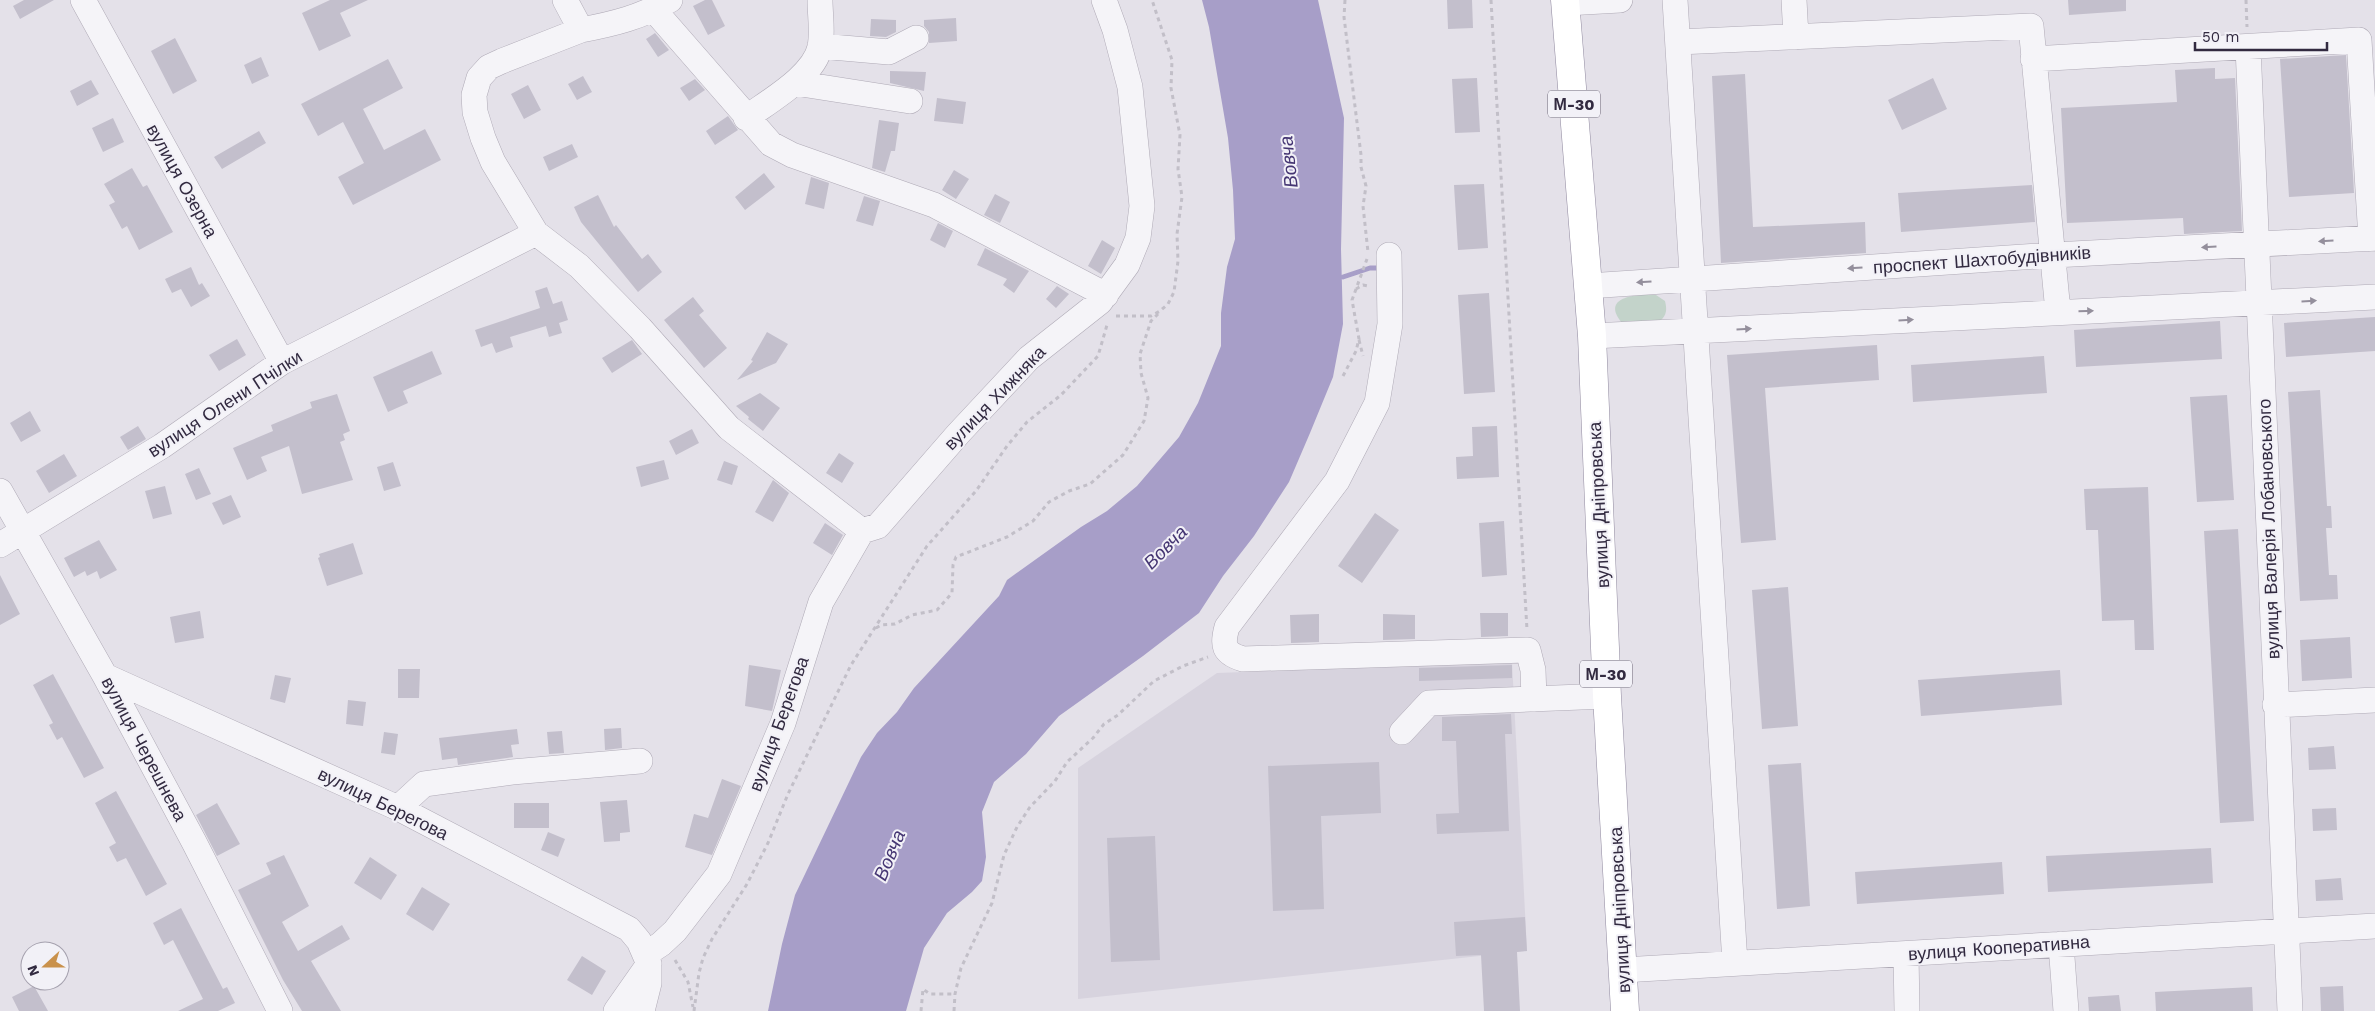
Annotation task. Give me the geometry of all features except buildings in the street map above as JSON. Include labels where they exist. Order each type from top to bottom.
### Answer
[{"type":"highway","name":"вулиця Дніпровська","points":[[1566,2],[1592,336],[1607,696],[1625,1011]]},
{"type":"street","name":"вулиця Озерна","points":[[83,0],[282,362]]},
{"type":"street","points":[[565,0],[581,30]]},
{"type":"street","points":[[746,118],[794,83],[816,60],[820,46],[820,0]]},
{"type":"street","name":"вулиця Хижняка","points":[[862,531],[878,526],[958,434],[1029,358],[1109,307],[1138,238],[1142,206],[1130,87],[1115,30],[1104,0]]},
{"type":"street","points":[[1566,2],[1620,0]]},
{"type":"street","points":[[1675,0],[1735,963]]},
{"type":"street","points":[[1794,0],[1796,37]]},
{"type":"street","points":[[862,531],[729,428],[640,328],[579,266],[536,234],[482,138],[474,95],[479,78],[489,67],[581,30],[618,23],[662,5],[746,118],[771,144],[792,155],[934,205],[1109,307]]},
{"type":"street","points":[[1678,42],[2031,26],[2058,312]]},
{"type":"street","points":[[820,46],[889,52],[916,38]]},
{"type":"street","points":[[2033,59],[2359,40],[2373,238]]},
{"type":"street","name":"вулиця Валерія Лобановського","points":[[2248,47],[2258,245],[2275,706],[2290,1011]]},
{"type":"street","points":[[794,83],[910,101]]},
{"type":"street","name":"вулиця Олени Пчілки","points":[[0,545],[23,533],[162,446],[282,362],[536,234]]},
{"type":"street","name":"проспект Шахтобудівників","points":[[1588,286],[2054,255],[2373,238]]},
{"type":"street","points":[[1389,254],[1390,324],[1377,403],[1338,481],[1227,627],[1224,638],[1225,648],[1232,655],[1243,659],[1528,650],[1533,670],[1534,699]]},
{"type":"street","points":[[1592,336],[2375,297]]},
{"type":"street","name":"вулиця Черешнева","points":[[0,491],[105,676],[194,842],[280,1011]]},
{"type":"street","name":"вулиця Берегова","points":[[616,1011],[652,954],[719,874],[783,723],[821,602],[862,531]]},
{"type":"street","name":"вулиця Берегова","points":[[105,676],[398,808],[629,930],[652,954]]},
{"type":"street","points":[[1402,732],[1428,704],[1607,696]]},
{"type":"street","points":[[2275,706],[2375,700]]},
{"type":"street","points":[[398,808],[424,784],[512,772],[640,761]]},
{"type":"street","name":"вулиця Кооперативна","points":[[1623,970],[2375,926]]},
{"type":"street","points":[[2061,944],[2066,1011]]},
{"type":"street","points":[[642,1011],[649,983],[652,954]]},
{"type":"street","points":[[1906,954],[1907,1011]]},
{"type":"path","points":[[873,630],[881,625],[895,624],[912,615],[936,610],[952,593],[953,565],[956,557],[1006,537],[1033,521],[1049,502],[1069,491],[1090,484],[1123,455],[1144,421],[1148,398],[1140,354],[1151,321],[1168,304],[1174,292],[1178,261],[1177,234],[1182,197],[1178,169],[1180,135],[1171,88],[1172,60],[1152,0]]},
{"type":"path","points":[[1343,376],[1356,351],[1358,339],[1352,300],[1368,255],[1363,206],[1366,186],[1361,167],[1362,155],[1344,17],[1345,0]]},
{"type":"path","points":[[1491,0],[1528,650]]},
{"type":"path","points":[[1109,307],[1120,315],[1151,316],[1160,312]]},
{"type":"path","points":[[694,1011],[703,958],[747,884],[768,843],[792,785],[851,665],[927,546],[976,491],[1007,446],[1027,422],[1061,394],[1098,356],[1109,322]]},
{"type":"path","points":[[954,1011],[955,994],[961,968],[992,903],[1004,855],[1017,827],[1030,806],[1056,781],[1067,762],[1093,738],[1104,724],[1118,714],[1154,681],[1203,658],[1232,655]]},
{"type":"path","points":[[652,954],[674,957],[688,982],[694,1011]]},
{"type":"path","points":[[921,1011],[923,989],[930,994],[955,994]]},
{"type":"shaded area","points":[[1635,295],[1656,295],[1665,301],[1666,312],[1662,319],[1660,321],[1622,323],[1616,315],[1615,308],[1617,303]]},
{"type":"shaded area","points":[[1512,662],[1527,951],[1078,999],[1078,768],[1217,673]]},
{"type":"water","name":"Вовча","points":[[1202,0],[1318,0],[1344,118],[1341,249],[1343,324],[1333,377],[1289,482],[1254,536],[1223,576],[1199,613],[1059,716],[1026,754],[994,782],[982,812],[986,857],[982,881],[947,913],[924,948],[906,1011],[768,1011],[782,944],[795,895],[861,757],[877,733],[897,712],[914,688],[999,596],[1007,580],[1081,527],[1107,511],[1137,486],[1179,437],[1198,403],[1221,346],[1221,313],[1227,267],[1235,239],[1228,138],[1209,27]]},
{"type":"waterway","points":[[1343,277],[1370,268],[1383,268]]}]
